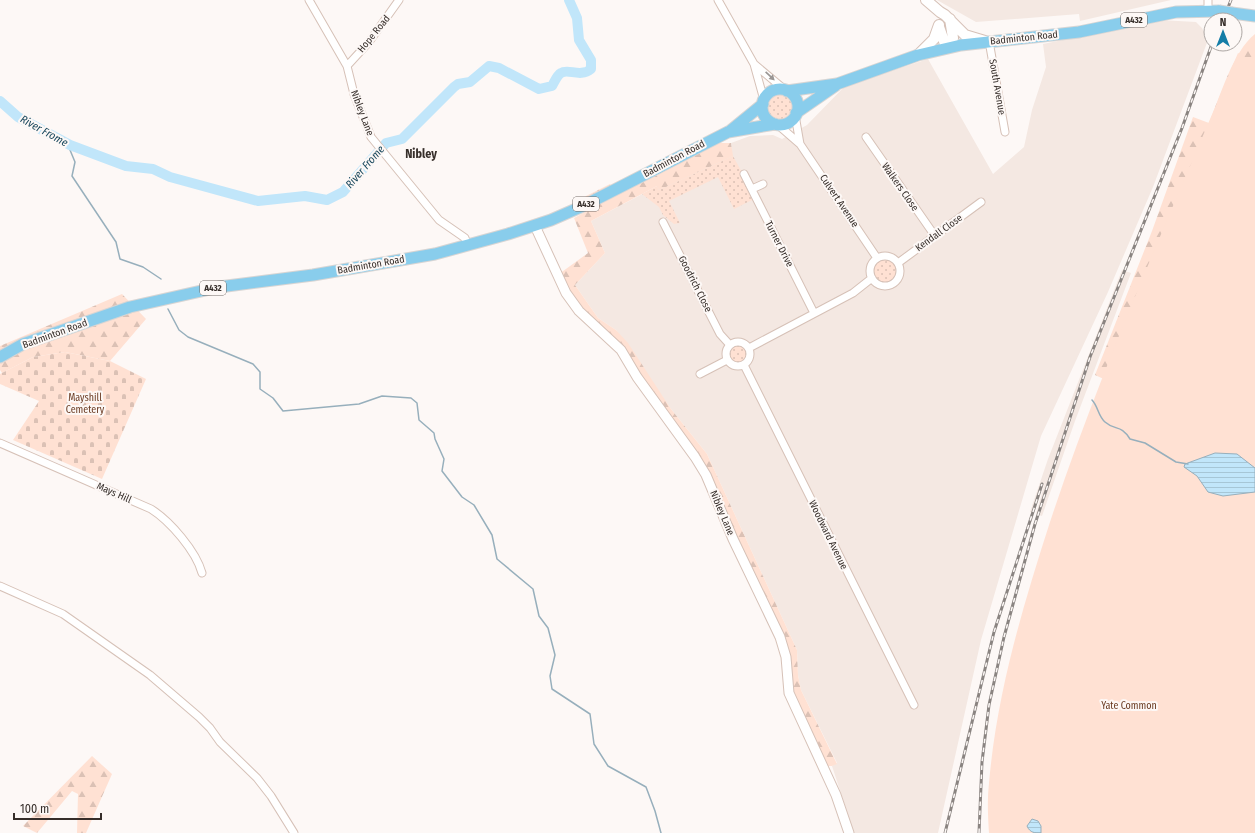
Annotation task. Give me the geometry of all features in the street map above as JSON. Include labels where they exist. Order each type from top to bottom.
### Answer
[{"type":"main road","points":[[926,0],[950,19],[965,35],[988,41]]},
{"type":"main road","name":"A432","points":[[1213,8],[1232,13],[1255,16]]},
{"type":"main road","name":"Badminton Road","points":[[786,90],[837,84],[918,55],[951,47],[988,41],[1079,32],[1163,14],[1213,8]]},
{"type":"main road","points":[[940,12],[940,27],[945,44],[951,47],[953,38],[950,19]]},
{"type":"main road","points":[[918,55],[932,42],[940,27]]},
{"type":"main road","name":"Badminton Road","points":[[796,114],[837,84]]},
{"type":"main road","points":[[774,90],[786,90],[793,95],[797,102],[796,114],[789,122],[776,124],[765,116],[763,102],[766,96],[774,90]]},
{"type":"main road","name":"Badminton Road","points":[[0,357],[23,344],[130,307],[219,287],[313,275],[435,254],[535,226],[583,206],[728,132],[763,102]]},
{"type":"main road","name":"Badminton Road","points":[[728,132],[776,124]]},
{"type":"street","name":"Nibley Lane","points":[[310,0],[347,66],[354,94],[371,137],[439,220],[465,238],[468,246]]},
{"type":"street","name":"Hope Road","points":[[347,66],[369,42],[400,0]]},
{"type":"street","points":[[718,0],[754,64],[763,102]]},
{"type":"street","name":"South Avenue","points":[[988,41],[1005,132]]},
{"type":"street","points":[[754,64],[786,90]]},
{"type":"street","name":"Culvert Avenue","points":[[796,114],[800,144]]},
{"type":"street","name":"Culvert Avenue","points":[[776,124],[800,144],[877,258]]},
{"type":"street","name":"Walkers Close","points":[[866,137],[935,236]]},
{"type":"street","name":"Turner Drive","points":[[744,174],[814,313]]},
{"type":"street","points":[[752,189],[763,184]]},
{"type":"street","name":"Kendall Close","points":[[898,263],[981,202]]},
{"type":"street","name":"Goodrich Close","points":[[663,222],[720,334],[730,345]]},
{"type":"street","name":"Nibley Lane","points":[[535,226],[566,293],[579,310],[621,350],[637,377],[695,457],[706,475],[737,547],[780,638],[786,657],[789,693],[836,795],[849,833]]},
{"type":"street","points":[[886,256],[892,258],[898,263],[900,271],[898,278],[894,283],[885,286],[877,284],[872,278],[870,271],[871,265],[877,258],[886,256]]},
{"type":"street","points":[[749,348],[853,293],[872,278]]},
{"type":"street","points":[[738,342],[749,348],[750,356],[744,365],[736,367],[727,360],[725,354],[730,345],[738,342]]},
{"type":"street","points":[[700,374],[727,360]]},
{"type":"street","name":"Woodward Avenue","points":[[744,365],[914,705]]},
{"type":"street","name":"Mays Hill","points":[[0,443],[157,512],[184,541],[200,564],[202,573]]},
{"type":"street","points":[[0,586],[63,614],[150,675],[199,717],[210,728],[220,742],[257,778],[271,796],[294,833]]},
{"type":"shaded area","points":[[937,0],[1171,0],[1080,21],[1079,14],[976,22]]},
{"type":"shaded area","points":[[1160,20],[1196,22],[1203,30],[1204,52],[1153,187],[1108,292],[1041,436],[981,640],[938,833],[854,833],[832,766],[837,763],[801,690],[798,675],[797,650],[707,454],[671,409],[616,330],[598,318],[575,285],[605,253],[591,221],[732,147],[731,143],[750,136],[773,135],[782,139],[807,125],[845,86],[928,59],[993,174],[1024,147],[1032,110],[1046,67],[1043,44]]},
{"type":"shaded area","points":[[1122,270],[1131,273],[1075,421],[1042,516],[1036,514],[1046,479],[1034,513],[1030,512],[1048,459]]},
{"type":"green space","points":[[1255,34],[1255,99],[1108,381],[1095,375],[1152,231],[1193,117],[1209,123],[1228,75],[1240,52],[1243,52],[1243,47]]},
{"type":"green space","name":"Yate Common","points":[[1238,53],[1255,63],[1255,833],[989,833],[988,789],[1004,683],[1030,587],[1050,522],[1116,344]]},
{"type":"green space","points":[[780,94],[789,98],[793,107],[789,116],[780,120],[771,116],[767,107],[771,98]]},
{"type":"green space","points":[[720,143],[731,143],[733,156],[659,190],[657,186],[591,221],[605,253],[575,285],[598,318],[616,330],[628,343],[671,409],[707,454],[797,650],[798,675],[801,690],[837,764],[832,766],[828,766],[792,690],[785,637],[698,454],[564,287],[559,274],[588,253],[574,218],[694,154]]},
{"type":"green space","points":[[733,156],[756,198],[734,209],[718,177],[669,201],[680,223],[674,224],[663,215],[659,207],[642,194],[657,186],[659,190]]},
{"type":"green space","points":[[610,184],[611,186],[591,198],[584,199],[586,196]]},
{"type":"green space","points":[[885,259],[890,260],[896,266],[896,276],[890,282],[885,283],[880,282],[874,276],[873,271],[874,266],[880,260]]},
{"type":"green space","points":[[122,294],[146,319],[110,361],[65,352],[33,357],[2,373],[0,370],[0,346]]},
{"type":"green space","points":[[734,345],[742,345],[747,350],[745,361],[742,363],[734,363],[729,358],[729,350]]},
{"type":"green space","name":"Mayshill Cemetery","points":[[65,352],[110,361],[146,379],[102,479],[13,440],[39,401],[0,384],[0,374],[33,357]]},
{"type":"green space","points":[[92,756],[112,774],[86,833],[77,833],[78,794],[72,791],[37,833],[23,826]]},
{"type":"water","points":[[1215,453],[1237,454],[1255,468],[1255,492],[1223,496],[1208,492],[1197,476],[1184,467],[1185,464]]},
{"type":"water","points":[[1032,819],[1038,821],[1041,826],[1041,833],[1033,832],[1028,828],[1027,826]]},
{"type":"waterway","name":"River Frome","points":[[0,101],[18,117],[70,145],[126,166],[153,169],[170,177],[258,201],[305,196],[327,200],[343,192],[386,143],[402,139],[454,87],[458,84],[470,82],[489,66],[499,68],[539,89],[552,86],[558,75],[561,73],[583,73],[591,69],[591,60],[579,40],[577,18],[569,0]]},
{"type":"waterway","points":[[70,145],[70,150],[75,162],[72,176],[116,242],[120,259],[143,267],[161,279]]},
{"type":"waterway","points":[[168,309],[179,330],[188,337],[253,364],[260,372],[260,389],[273,398],[283,411],[359,404],[382,396],[411,398],[417,403],[419,420],[434,433],[435,439],[444,459],[442,471],[462,497],[474,505],[492,535],[497,559],[533,589],[539,616],[548,628],[555,655],[550,676],[552,689],[590,714],[594,744],[608,766],[646,787],[661,833]]},
{"type":"waterway","points":[[1092,400],[1101,417],[1109,425],[1121,429],[1130,439],[1145,443],[1176,462],[1188,464]]},
{"type":"railway","points":[[1226,12],[1231,0]]},
{"type":"railway","points":[[979,833],[982,762],[989,705],[1004,637],[1035,524],[1090,357],[1182,128],[1209,52]]},
{"type":"railway","points":[[945,833],[994,632],[1042,484]]},
{"type":"district","name":"Nibley","points":[[421,154]]}]
